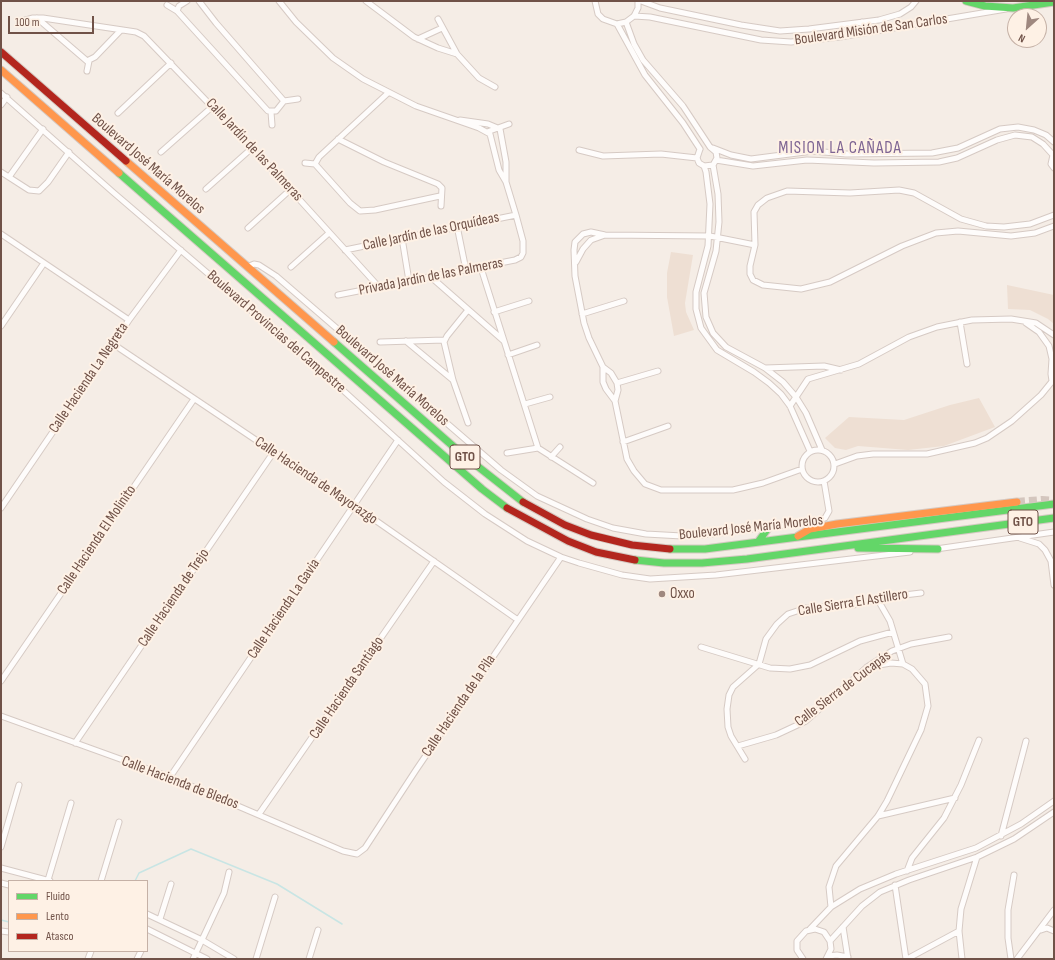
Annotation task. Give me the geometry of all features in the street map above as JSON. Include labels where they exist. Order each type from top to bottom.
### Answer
[{"type":"main road","points":[[966,1],[985,6],[1013,8],[1054,2]]},
{"type":"main road","name":"Boulevard José María Morelos","points":[[1,52],[462,454],[502,487],[542,514],[590,535],[632,545],[690,549],[758,542],[1054,504]]},
{"type":"main road","name":"Boulevard José María Morelos","points":[[1,70],[442,456],[482,489],[532,523],[568,541],[596,552],[647,562],[702,563],[747,559],[1054,518]]},
{"type":"main road","points":[[796,537],[810,529],[837,524],[1017,502]]},
{"type":"main road","points":[[758,542],[769,527]]},
{"type":"main road","points":[[823,548],[938,549]]},
{"type":"street","points":[[177,11],[178,6],[187,1]]},
{"type":"street","points":[[199,1],[216,24],[284,101]]},
{"type":"street","points":[[279,1],[296,22],[333,58],[364,79],[388,93],[416,106],[487,132],[492,138],[499,170],[506,182],[516,214]]},
{"type":"street","points":[[366,1],[418,39],[457,54]]},
{"type":"street","points":[[595,1],[598,14],[603,19],[617,24],[626,22],[634,16],[638,8],[639,1]]},
{"type":"street","name":"Boulevard Misión de San Carlos","points":[[639,1],[660,8],[770,30],[809,29],[862,22],[900,14],[911,7],[916,1]]},
{"type":"street","points":[[167,5],[177,11],[268,111],[271,112],[278,110],[284,101],[298,99]]},
{"type":"street","name":"Boulevard Misión de San Carlos","points":[[634,16],[776,42],[814,41],[1007,9]]},
{"type":"street","points":[[37,18],[81,58],[89,61]]},
{"type":"street","name":"Calle Jardín de las Palmeras","points":[[22,21],[37,18],[120,31],[136,32],[144,36],[252,148],[378,286]]},
{"type":"street","points":[[438,19],[457,54],[479,78],[494,87]]},
{"type":"street","points":[[626,22],[638,53],[683,106],[717,155],[715,163],[718,194],[718,238],[706,283],[704,300],[706,317],[713,332],[731,351],[765,368],[783,382],[796,397],[814,429],[822,450]]},
{"type":"street","points":[[862,22],[865,33]]},
{"type":"street","points":[[617,24],[640,68],[674,111],[700,149]]},
{"type":"street","points":[[418,39],[442,28]]},
{"type":"street","points":[[89,61],[95,57],[120,31]]},
{"type":"street","points":[[88,71],[89,61]]},
{"type":"street","points":[[118,113],[171,63]]},
{"type":"street","points":[[658,91],[665,86]]},
{"type":"street","name":"Boulevard Provincias del Campestre","points":[[1,93],[318,368],[444,482],[486,514],[527,541],[561,557],[622,575],[650,579],[667,579],[716,575],[938,549],[1054,532]]},
{"type":"street","points":[[315,164],[316,160],[388,93]]},
{"type":"street","points":[[1,105],[7,97]]},
{"type":"street","points":[[161,152],[212,106]]},
{"type":"street","points":[[674,111],[683,106]]},
{"type":"street","points":[[271,112],[272,125]]},
{"type":"street","points":[[457,120],[498,127],[502,133],[505,151],[507,170],[506,182]]},
{"type":"street","points":[[487,132],[508,124]]},
{"type":"street","points":[[700,149],[712,147],[731,155],[751,159],[794,152],[813,151],[846,154],[932,153],[958,148],[1000,129],[1018,127],[1041,132],[1054,142]]},
{"type":"street","points":[[10,177],[43,129]]},
{"type":"street","points":[[704,166],[715,163],[753,166],[807,160],[874,163],[939,162],[957,158],[997,140],[1015,135],[1032,137],[1043,144],[1053,154],[1051,164],[1054,168]]},
{"type":"street","points":[[338,139],[384,162],[438,184],[442,188],[440,196],[441,206]]},
{"type":"street","points":[[206,189],[252,148]]},
{"type":"street","points":[[697,158],[700,149]]},
{"type":"street","points":[[579,150],[603,156],[657,154],[697,158]]},
{"type":"street","points":[[1,172],[31,192],[40,191],[69,152]]},
{"type":"street","points":[[697,158],[704,166],[710,199],[710,236],[696,292],[696,309],[701,328],[713,346],[723,355],[747,368],[769,383],[790,406],[810,451]]},
{"type":"street","points":[[305,163],[315,164],[350,203],[360,211],[375,210],[440,196]]},
{"type":"street","points":[[248,228],[290,190]]},
{"type":"street","points":[[1054,215],[1030,224],[1004,227],[986,226],[960,219],[914,193],[899,190],[850,193],[787,191],[767,198],[756,209],[753,216],[756,245],[750,266],[753,280],[763,285],[802,289],[830,282],[902,246],[936,233],[958,231],[1011,236],[1035,233],[1054,226]]},
{"type":"street","name":"Calle Jardín de las Orquídeas","points":[[346,250],[516,214]]},
{"type":"street","name":"Privada Jardín de las Palmeras","points":[[338,295],[515,260],[522,255],[523,242],[516,214]]},
{"type":"street","points":[[457,226],[466,270]]},
{"type":"street","points":[[756,245],[710,236],[605,235],[591,232],[579,237],[574,246],[576,263],[575,276],[582,314],[589,338],[603,367],[603,382],[606,389],[615,401],[627,459],[634,472],[645,484],[657,489],[742,489],[802,469]]},
{"type":"street","points":[[291,267],[329,233]]},
{"type":"street","points":[[1,234],[129,320]]},
{"type":"street","points":[[576,263],[586,244],[591,240],[605,235]]},
{"type":"street","points":[[402,238],[409,281]]},
{"type":"street","name":"Calle Hacienda La Negreta","points":[[1,508],[129,320],[181,250]]},
{"type":"street","points":[[1,326],[44,263]]},
{"type":"street","points":[[247,266],[254,264],[259,265],[276,276],[501,470],[537,496],[562,509],[600,524],[652,535],[703,535],[824,519],[828,514],[829,506],[824,481]]},
{"type":"street","points":[[480,268],[538,448],[593,483]]},
{"type":"street","points":[[431,277],[504,342]]},
{"type":"street","points":[[494,312],[529,301]]},
{"type":"street","points":[[582,314],[624,302]]},
{"type":"street","points":[[380,342],[444,340],[468,310]]},
{"type":"street","points":[[790,406],[808,379],[864,362],[909,337],[937,327],[960,322],[997,318],[1039,325],[1054,335]]},
{"type":"street","points":[[835,464],[857,456],[873,454],[927,454],[975,443],[987,438],[1012,421],[1038,398],[1053,380],[1051,374],[1052,359],[1048,342],[1039,332],[1022,321]]},
{"type":"street","points":[[960,322],[967,364]]},
{"type":"street","points":[[444,340],[453,380],[468,423]]},
{"type":"street","points":[[713,346],[719,340]]},
{"type":"street","points":[[406,341],[453,380]]},
{"type":"street","name":"Calle Hacienda de Mayorazgo","points":[[113,344],[434,561],[518,620]]},
{"type":"street","points":[[508,355],[537,345]]},
{"type":"street","points":[[765,368],[824,366],[841,370]]},
{"type":"street","points":[[603,367],[611,373],[617,383],[618,390],[615,401]]},
{"type":"street","points":[[617,383],[658,371]]},
{"type":"street","points":[[525,404],[550,397]]},
{"type":"street","name":"Calle Hacienda El Molinito","points":[[1,681],[194,399]]},
{"type":"street","points":[[623,442],[668,426]]},
{"type":"street","points":[[803,433],[814,429]]},
{"type":"street","name":"Calle Hacienda La Gavia","points":[[170,777],[398,440]]},
{"type":"street","points":[[551,457],[560,447]]},
{"type":"street","points":[[507,453],[538,448]]},
{"type":"street","points":[[822,450],[831,455],[835,464],[832,475],[824,481],[813,482],[804,474],[802,469],[804,458],[810,451],[822,450]]},
{"type":"street","name":"Calle Hacienda de Trejo","points":[[76,743],[273,453]]},
{"type":"street","points":[[1014,538],[1039,544],[1045,550],[1051,561],[1054,584]]},
{"type":"street","name":"Calle Hacienda de la Pila","points":[[357,854],[363,850],[372,839],[561,557]]},
{"type":"street","name":"Calle Hacienda Santiago","points":[[260,814],[434,561]]},
{"type":"street","name":"Calle Sierra El Astillero","points":[[759,664],[764,645],[771,631],[783,618],[794,611],[806,608],[853,605],[921,593]]},
{"type":"street","points":[[878,600],[890,622],[897,649],[903,664]]},
{"type":"street","points":[[701,647],[779,669],[800,668],[810,665],[860,641],[893,632]]},
{"type":"street","name":"Calle Sierra de Cucapás","points":[[738,746],[776,735],[806,721],[868,667],[887,654],[897,649],[949,637]]},
{"type":"street","points":[[745,759],[731,736],[728,727],[727,709],[729,695],[733,687],[759,664]]},
{"type":"street","points":[[831,907],[828,887],[836,866],[878,816],[892,792],[921,730],[928,706],[927,690],[917,673],[903,664],[877,664],[868,667]]},
{"type":"street","name":"Calle Hacienda de Bledos","points":[[1,716],[170,777],[260,814],[342,851],[357,854]]},
{"type":"street","points":[[907,871],[912,858],[922,844],[939,826],[955,798],[979,740]]},
{"type":"street","points":[[1001,836],[1026,741]]},
{"type":"street","points":[[1,847],[19,785]]},
{"type":"street","points":[[878,816],[955,798]]},
{"type":"street","points":[[803,959],[797,950],[798,941],[802,934],[810,929],[831,907],[871,884],[956,856],[1001,836],[1021,824],[1054,800]]},
{"type":"street","points":[[50,880],[71,803]]},
{"type":"street","points":[[830,941],[874,896],[895,885],[977,857],[1014,839],[1054,812]]},
{"type":"street","points":[[101,880],[119,822]]},
{"type":"street","points":[[962,959],[959,931],[964,896],[977,857]]},
{"type":"street","points":[[1,868],[46,880]]},
{"type":"street","points":[[193,959],[224,893],[230,872]]},
{"type":"street","points":[[1010,959],[1008,910],[1014,875]]},
{"type":"street","points":[[160,919],[171,884]]},
{"type":"street","points":[[895,885],[907,959],[959,931]]},
{"type":"street","points":[[256,959],[275,897]]},
{"type":"street","points":[[1017,959],[1054,910]]},
{"type":"street","points":[[148,914],[202,940],[234,959]]},
{"type":"street","points":[[827,958],[837,955],[848,958],[843,927]]},
{"type":"street","points":[[1036,935],[1044,928],[1050,928],[1054,931]]},
{"type":"street","points":[[810,929],[824,932],[830,941],[831,949],[827,958]]},
{"type":"street","points":[[309,959],[318,930]]},
{"type":"street","points":[[148,931],[207,959]]},
{"type":"shaded area","points":[[671,252],[693,255],[685,303],[686,312],[694,330],[674,336],[667,297],[667,273]]},
{"type":"shaded area","points":[[1007,285],[1054,295],[1054,324],[1048,319],[1030,310],[1008,309]]},
{"type":"shaded area","points":[[979,398],[995,427],[944,446],[908,450],[858,446],[846,450],[835,448],[825,438],[849,417],[904,420],[950,405]]},
{"type":"waterway","points":[[136,880],[139,873],[191,849],[277,884],[342,924]]},
{"type":"waterway","points":[[1,920],[8,922]]},
{"type":"tunnel","points":[[1017,502],[1042,500],[1054,501]]},
{"type":"traffic: fast","points":[[966,1],[985,6],[1013,8],[1054,2]]},
{"type":"traffic: fast","points":[[119,173],[482,489],[507,508]]},
{"type":"traffic: fast","points":[[334,342],[462,454],[523,502]]},
{"type":"traffic: fast","points":[[670,549],[705,549],[1054,504]]},
{"type":"traffic: fast","points":[[635,560],[664,563],[702,563],[747,559],[1054,518]]},
{"type":"traffic: fast","points":[[758,542],[769,527]]},
{"type":"traffic: fast","points":[[858,548],[938,549]]},
{"type":"traffic: slow","points":[[1,70],[119,173]]},
{"type":"traffic: slow","points":[[126,161],[334,342]]},
{"type":"traffic: slow","points":[[798,536],[810,529],[837,524],[1017,502]]},
{"type":"traffic: jam","points":[[1,52],[126,161]]},
{"type":"traffic: jam","points":[[523,502],[565,525],[591,535],[632,545],[670,549]]},
{"type":"traffic: jam","points":[[507,508],[568,541],[596,552],[635,560]]},
{"type":"place","name":"Oxxo","points":[[662,594]]},
{"type":"district","name":"MISION LA CAÑADA","points":[[840,149]]}]
